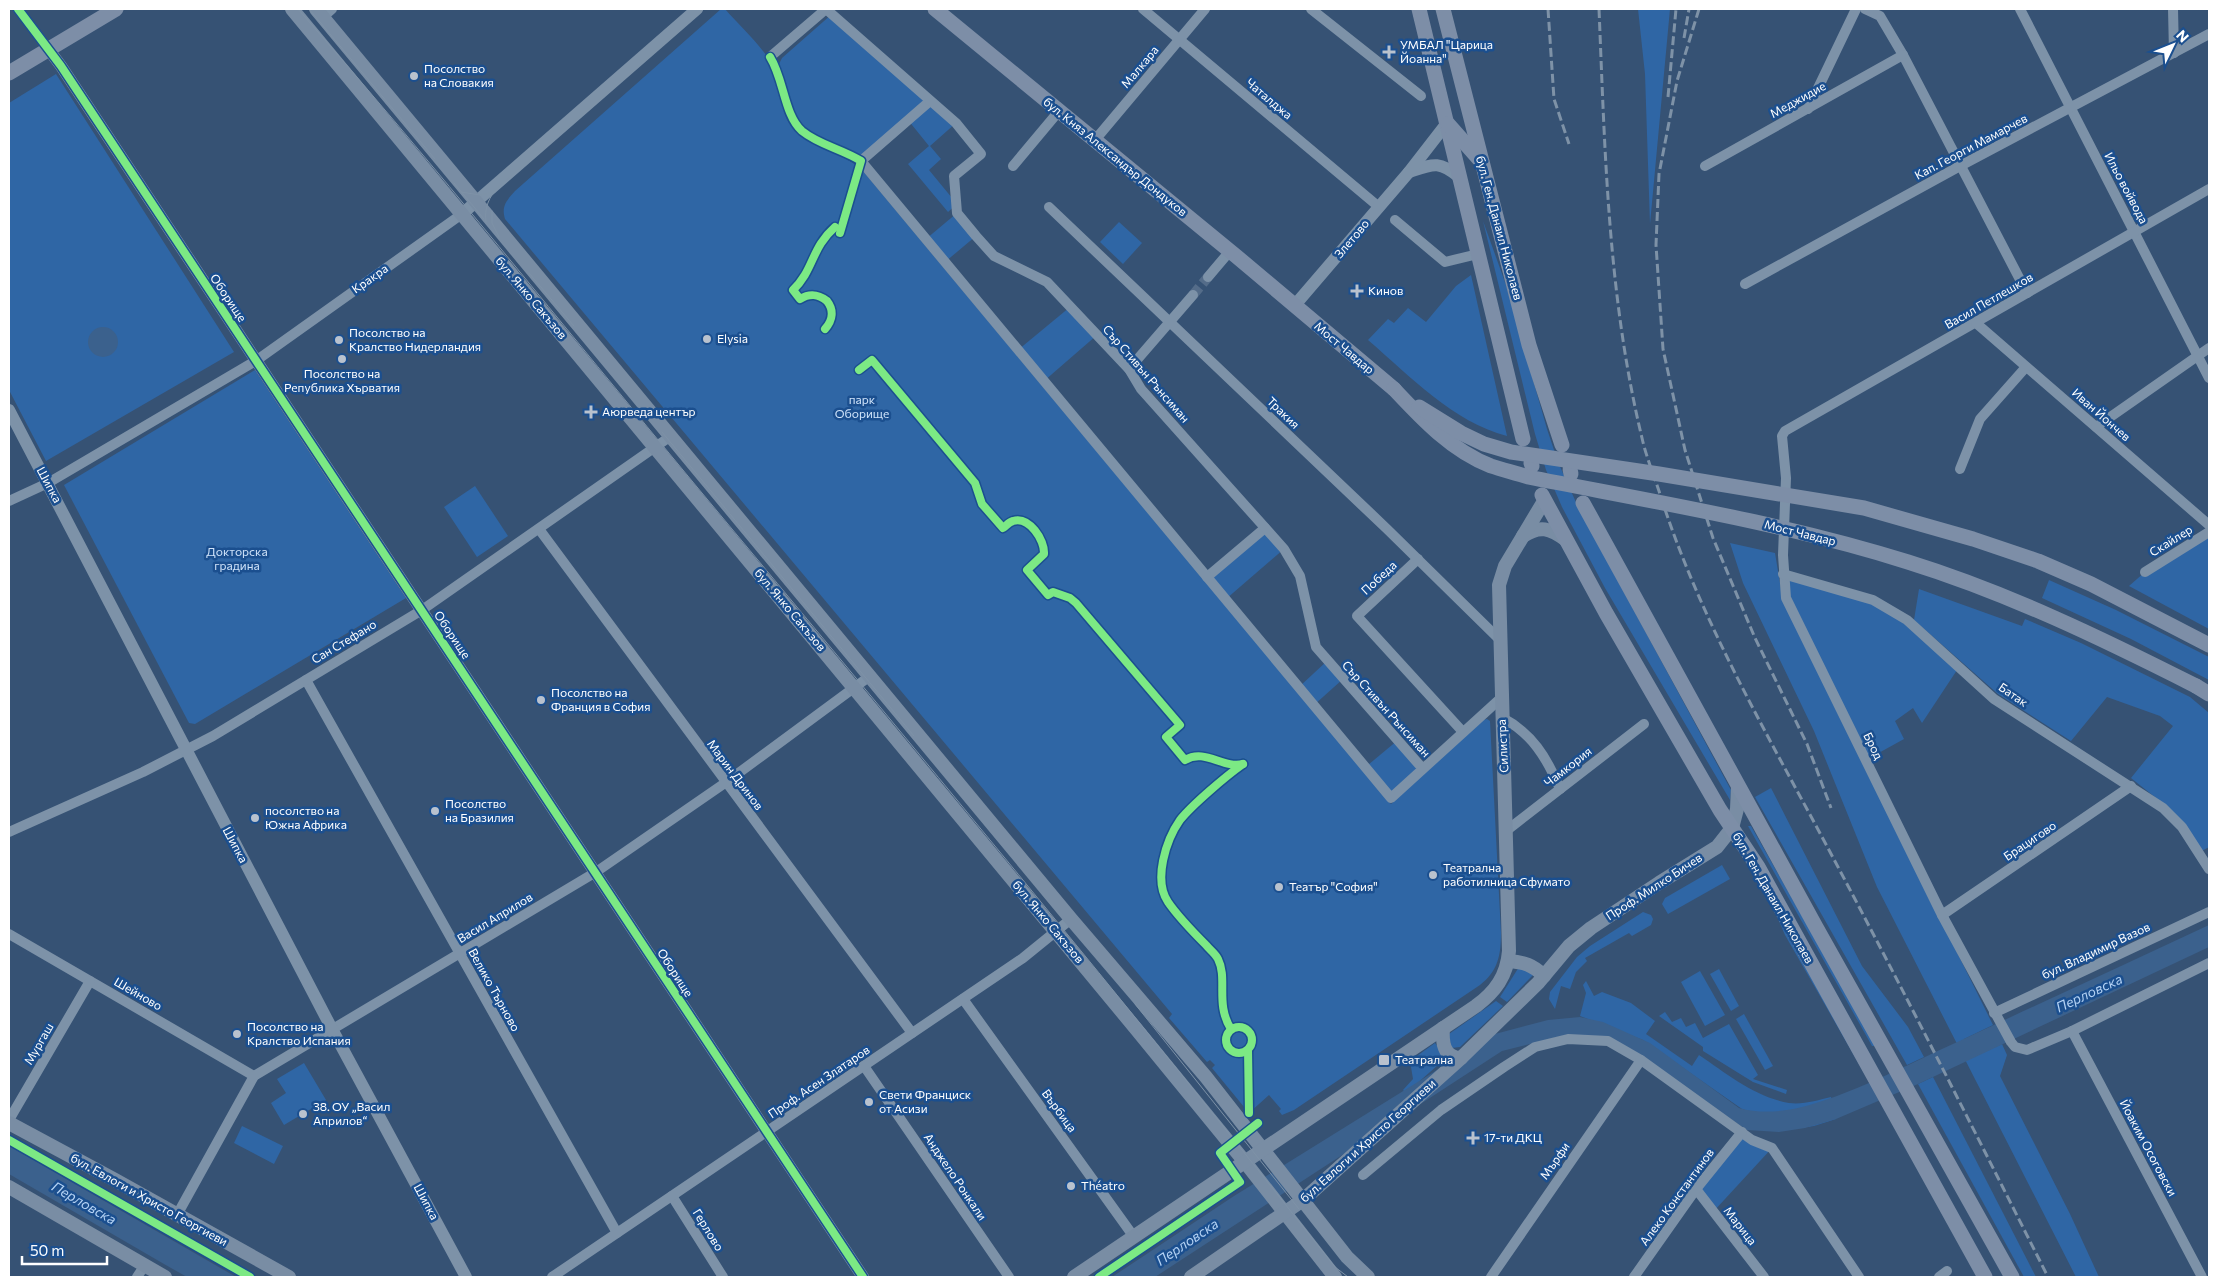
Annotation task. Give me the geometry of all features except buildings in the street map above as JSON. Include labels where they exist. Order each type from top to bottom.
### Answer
[{"type":"main road","points":[[9,73],[116,9]]},
{"type":"main road","name":"бул. Янко Сакъзов","points":[[292,9],[1056,932],[1245,1162],[1335,1277]]},
{"type":"main road","name":"бул. Княз Александър Дондуков","points":[[935,9],[1295,305]]},
{"type":"main road","name":"бул. Ген. Данаил Николаев","points":[[1419,9],[1523,439]]},
{"type":"main road","name":"бул. Ген. Данаил Николаев","points":[[1442,9],[1529,345],[1562,445]]},
{"type":"main road","name":"бул. Янко Сакъзов","points":[[324,11],[477,201],[671,436],[1071,919],[1206,1077],[1347,1257],[1368,1277]]},
{"type":"main road","points":[[1470,117],[1447,123],[1481,161]]},
{"type":"main road","name":"Мост Чавдар","points":[[1295,305],[1394,389],[1440,435],[1466,453],[1490,466],[1528,477],[1808,534],[1908,562],[1990,591],[2059,620],[2209,694]]},
{"type":"main road","name":"Мост Чавдар","points":[[1394,389],[1461,433],[1484,444],[1511,452],[1660,474],[1864,508],[1973,539],[2038,561],[2091,584],[2209,645]]},
{"type":"main road","name":"бул. Ген. Данаил Николаев","points":[[1543,498],[1732,828],[1758,867],[1985,1277]]},
{"type":"main road","name":"Силистра","points":[[1508,961],[1498,585],[1505,566],[1543,498]]},
{"type":"main road","name":"бул. Ген. Данаил Николаев","points":[[1583,503],[1738,786],[2012,1277]]},
{"type":"main road","points":[[1522,536],[1540,528],[1546,528],[1566,540]]},
{"type":"main road","name":"Проф. Милко Бичев","points":[[1544,976],[1569,946],[1591,928],[1717,847],[1732,828],[1738,798],[1738,786]]},
{"type":"main road","points":[[1074,1277],[1444,1028],[1491,994],[1504,976],[1508,961],[1523,962],[1531,965],[1544,976]]},
{"type":"main road","name":"бул. Евлоги и Христо Георгиеви","points":[[1191,1277],[1303,1200],[1461,1058],[1544,976]]},
{"type":"main road","points":[[1444,1028],[1442,1040],[1445,1050],[1452,1056],[1461,1058]]},
{"type":"main road","name":"бул. Евлоги и Христо Георгиеви","points":[[9,1121],[288,1277]]},
{"type":"main road","points":[[9,1187],[141,1271],[165,1277]]},
{"type":"street","name":"Оборище","points":[[18,9],[61,66],[863,1277]]},
{"type":"street","name":"Кракра","points":[[9,501],[48,483],[256,360],[462,214],[697,9]]},
{"type":"street","name":"Сър Стивън Рънсиман","points":[[861,161],[815,139],[801,130],[792,117],[778,68],[770,58],[826,9],[956,123],[981,154],[954,176],[957,213],[994,256],[1047,282],[1128,369],[1141,389],[1284,550],[1300,576],[1316,647],[1423,769]]},
{"type":"street","name":"Чаталджа","points":[[1143,9],[1379,207]]},
{"type":"street","name":"Малкара","points":[[1095,140],[1205,9]]},
{"type":"street","points":[[1311,9],[1421,96]]},
{"type":"street","points":[[1808,109],[1856,9]]},
{"type":"street","points":[[1865,9],[1880,16],[2026,293]]},
{"type":"street","name":"Ильо войвода","points":[[2020,9],[2209,378]]},
{"type":"street","points":[[2173,9],[2174,53]]},
{"type":"street","name":"Кап. Георги Мамарчев","points":[[1745,284],[1960,166],[2209,34]]},
{"type":"street","name":"Меджидие","points":[[1705,166],[1902,55]]},
{"type":"street","points":[[930,100],[861,161],[1391,798],[1501,698]]},
{"type":"street","points":[[1013,166],[1058,110]]},
{"type":"street","name":"Злетово","points":[[1295,305],[1409,172],[1447,123]]},
{"type":"street","points":[[1409,172],[1438,164],[1449,168],[1459,177]]},
{"type":"street","name":"Васил Петлешков","points":[[1782,436],[1785,432],[2209,189]]},
{"type":"street","name":"Тракия","points":[[1049,207],[1418,559],[1499,639]]},
{"type":"street","points":[[1395,220],[1446,262],[1478,254]]},
{"type":"street","points":[[1208,277],[1230,251]]},
{"type":"street","points":[[1128,369],[1193,294]]},
{"type":"street","name":"Иван Йончев","points":[[1976,324],[2209,525]]},
{"type":"street","points":[[2096,427],[2209,348]]},
{"type":"street","points":[[1960,469],[1980,419],[2026,367]]},
{"type":"street","name":"Шипка","points":[[9,410],[332,1029],[466,1277]]},
{"type":"street","name":"Сан Стефано","points":[[9,832],[187,750],[306,680],[422,610],[671,436]]},
{"type":"street","name":"Брод","points":[[1782,436],[1786,478],[1783,574],[1786,598],[1942,915],[2013,1045],[2027,1050],[2072,1031]]},
{"type":"street","points":[[1207,577],[1265,528]]},
{"type":"street","name":"Марин Дринов","points":[[539,529],[725,783],[912,1033]]},
{"type":"street","name":"Скайлер","points":[[2145,572],[2209,532]]},
{"type":"street","name":"Победа","points":[[1418,559],[1357,616],[1463,732]]},
{"type":"street","name":"Батак","points":[[1783,574],[1873,600],[1908,620],[1994,699],[2163,808],[2182,826],[2209,869]]},
{"type":"street","name":"Васил Априлов","points":[[177,1215],[254,1076],[596,872],[725,783],[870,676]]},
{"type":"street","name":"Велико Търново","points":[[306,680],[617,1234]]},
{"type":"street","points":[[1501,717],[1526,734],[1540,749],[1560,789]]},
{"type":"street","name":"Чамкория","points":[[1506,831],[1644,724]]},
{"type":"street","name":"Брацигово","points":[[1942,915],[2131,786]]},
{"type":"street","name":"бул. Владимир Вазов","points":[[1996,1016],[2209,912]]},
{"type":"street","name":"Проф. Асен Златаров","points":[[552,1277],[1024,958],[1071,919]]},
{"type":"street","name":"Шейново","points":[[9,934],[254,1076]]},
{"type":"street","points":[[2072,1031],[2209,963]]},
{"type":"street","name":"Мургаш","points":[[9,1121],[90,981]]},
{"type":"street","name":"Върбица","points":[[963,999],[1134,1237]]},
{"type":"street","name":"Йоаким Осоговски","points":[[2072,1031],[2202,1277]]},
{"type":"street","name":"бул. Евлоги и Христо Георгиеви","points":[[1362,1174],[1441,1110],[1536,1048],[1568,1040],[1608,1041],[1641,1060],[1752,1140],[1772,1148],[1859,1277]]},
{"type":"street","name":"Мърфи","points":[[1491,1277],[1641,1060]]},
{"type":"street","name":"Анджело Ронкали","points":[[864,1066],[1008,1277]]},
{"type":"street","name":"Алеко Константинов","points":[[1634,1277],[1696,1189],[1742,1132]]},
{"type":"street","name":"Марица","points":[[1696,1189],[1764,1277]]},
{"type":"street","name":"Герлово","points":[[672,1196],[723,1277]]},
{"type":"green space","name":"парк Оборище","points":[[721,9],[725,9],[770,61],[777,75],[785,114],[792,127],[808,141],[846,159],[863,171],[1391,804],[1483,720],[1487,719],[1490,721],[1501,933],[1499,955],[1495,968],[1480,985],[1294,1110],[1282,1115],[1279,1111],[1281,1109],[1269,1095],[1249,1113],[1212,1068],[1215,1065],[1210,1060],[1207,1062],[1169,1018],[1172,1014],[505,219],[504,207],[515,191]]},
{"type":"green space","points":[[1638,9],[1670,9],[1650,224],[1645,74]]},
{"type":"green space","points":[[832,14],[956,123],[930,146],[941,159],[929,170],[957,204],[948,212],[908,164],[929,146],[908,120],[861,161],[801,130],[777,68],[782,58]]},
{"type":"green space","points":[[56,74],[234,352],[46,461],[9,390],[9,103]]},
{"type":"green space","points":[[957,213],[976,236],[945,262],[926,239]]},
{"type":"green space","points":[[1483,221],[1506,285],[1558,462],[1579,509],[1731,790],[1730,800],[1605,588],[1562,507],[1546,470],[1535,434]]},
{"type":"green space","points":[[1119,222],[1142,243],[1123,264],[1100,242]]},
{"type":"green space","points":[[1471,275],[1507,436],[1468,420],[1450,409],[1416,383],[1368,340],[1388,319],[1394,323],[1408,308],[1426,322],[1456,286]]},
{"type":"green space","points":[[1070,307],[1097,335],[1044,381],[1018,350]]},
{"type":"green space","name":"Докторска градина","points":[[255,370],[406,598],[195,724],[189,723],[64,485]]},
{"type":"green space","points":[[475,486],[508,536],[477,557],[444,507]]},
{"type":"green space","points":[[1265,528],[1284,549],[1226,599],[1207,577]]},
{"type":"green space","points":[[2209,532],[2209,629],[2129,586],[2145,572]]},
{"type":"green space","points":[[1730,543],[1775,553],[1783,601],[1993,1025],[1964,1039],[1973,1057],[2002,1044],[2007,1055],[2000,1076],[2070,1214],[2099,1277],[2076,1277],[1877,887],[1814,731],[1743,583]]},
{"type":"green space","points":[[1783,574],[1873,600],[1907,620],[1959,667],[1922,723],[1913,708],[1895,721],[1904,739],[1866,760],[1786,598]]},
{"type":"green space","points":[[2049,580],[2116,610],[2209,657],[2209,680],[2131,639],[2042,598]]},
{"type":"green space","points":[[1919,589],[2022,626],[2025,619],[2081,643],[2190,697],[2209,713],[2209,847],[2202,851],[2166,806],[2131,778],[2173,726],[2160,716],[2107,697],[2071,741],[1998,694],[1914,620]]},
{"type":"green space","points":[[1327,661],[1343,679],[1314,705],[1299,687]]},
{"type":"green space","points":[[1398,740],[1421,766],[1391,793],[1368,765]]},
{"type":"green space","points":[[1771,788],[1862,966],[1908,1027],[1924,1057],[1907,1065],[1755,797]]},
{"type":"green space","points":[[1748,826],[1751,826],[1874,1046],[1872,1046]]},
{"type":"green space","points":[[1722,865],[1730,879],[1668,914],[1662,904],[1665,898]]},
{"type":"green space","points":[[1772,905],[1871,1085],[1785,935]]},
{"type":"green space","points":[[1643,912],[1651,915],[1653,919],[1651,925],[1632,936],[1629,933],[1585,958],[1587,961],[1576,972],[1570,989],[1561,986],[1555,1009],[1549,999],[1550,992],[1577,957],[1590,946]]},
{"type":"green space","points":[[1519,967],[1534,974],[1507,1002],[1500,997]]},
{"type":"green space","points":[[1719,969],[1739,1006],[1731,1011],[1710,974]]},
{"type":"green space","points":[[1700,971],[1725,1015],[1705,1026],[1681,982]]},
{"type":"green space","points":[[1586,981],[1594,996],[1602,992],[1631,1003],[1655,1021],[1646,1034],[1692,1066],[1699,1055],[1753,1090],[1765,1096],[1789,1103],[1805,1103],[1831,1097],[1836,1119],[1800,1128],[1742,1109],[1643,1040],[1580,1016],[1586,993],[1583,985]]},
{"type":"green space","points":[[1496,1001],[1503,1006],[1460,1047],[1451,1048],[1449,1034]]},
{"type":"green space","points":[[1665,1012],[1672,1022],[1681,1018],[1686,1027],[1695,1023],[1703,1038],[1729,1024],[1758,1075],[1753,1079],[1787,1090],[1786,1094],[1753,1082],[1703,1051],[1703,1047],[1659,1016]]},
{"type":"green space","points":[[1744,1014],[1773,1066],[1765,1070],[1736,1019]]},
{"type":"green space","points":[[1435,1043],[1446,1058],[1406,1093],[1403,1090],[1413,1079],[1410,1061]]},
{"type":"green space","points":[[304,1063],[326,1100],[284,1125],[271,1103],[286,1093],[277,1079]]},
{"type":"green space","points":[[1933,1077],[2036,1277],[2024,1277],[1918,1084]]},
{"type":"green space","points":[[242,1126],[283,1146],[274,1164],[234,1143]]},
{"type":"green space","points":[[1742,1132],[1772,1148],[1713,1212],[1696,1189]]},
{"type":"water","points":[[103,327],[114,331],[118,342],[114,353],[103,357],[92,353],[88,342],[92,331]]},
{"type":"water","name":"Перловска","points":[[2209,925],[2209,947],[1918,1084],[1836,1119],[1805,1128],[1779,1132],[1747,1130],[1637,1056],[1593,1038],[1558,1037],[1502,1051],[1155,1277],[1112,1277],[1234,1196],[1495,1034],[1548,1020],[1580,1017],[1603,1022],[1650,1043],[1739,1108],[1764,1112],[1789,1110],[1826,1100],[1867,1084]]},
{"type":"water","name":"Перловска","points":[[9,1146],[236,1277],[187,1277],[164,1264],[9,1174]]},
{"type":"tunnel","points":[[1193,295],[1208,277]]},
{"type":"tram line","points":[[298,9],[449,187],[1019,875],[1335,1267],[1348,1277]]},
{"type":"tram line","points":[[309,9],[435,159]]},
{"type":"tram line","points":[[486,222],[488,203],[498,187],[704,9]]},
{"type":"tram line","points":[[454,183],[484,219]]},
{"type":"tram line","points":[[461,192],[480,195],[495,192]]},
{"type":"tram line","points":[[492,211],[492,223],[499,237]]},
{"type":"tram line","points":[[529,273],[574,326]]},
{"type":"tram line","points":[[662,432],[914,736]]},
{"type":"tram line","points":[[1135,1004],[1299,1209]]},
{"type":"railway","points":[[1548,9],[1554,99],[1569,144]]},
{"type":"railway","points":[[1599,9],[1606,171],[1615,278],[1622,332],[1644,445],[1675,538],[1735,674],[1885,956],[2048,1277]]},
{"type":"railway","points":[[1668,97],[1676,9]]},
{"type":"railway","points":[[1684,38],[1689,9]]},
{"type":"railway","points":[[1699,9],[1677,81],[1659,174],[1656,245],[1663,349],[1685,450],[1713,538],[1755,638],[1807,744],[1831,808]]},
{"type":"cycle path","points":[[18,9],[61,66],[863,1277]]},
{"type":"cycle path","points":[[770,57],[775,66],[791,116],[802,131],[816,140],[861,161],[840,233]]},
{"type":"cycle path","points":[[825,329],[832,315],[827,301],[814,295],[800,299],[793,290],[805,275],[821,243],[835,227]]},
{"type":"cycle path","points":[[859,370],[872,360],[975,483],[982,504],[1003,528],[1019,520],[1035,530],[1042,542],[1044,554],[1027,570],[1048,595],[1053,592],[1070,598],[1076,603],[1180,725],[1166,737],[1185,760],[1200,756],[1228,764],[1243,764]]},
{"type":"cycle path","points":[[1231,1029],[1226,1020],[1222,1001],[1222,975],[1218,959],[1168,902],[1164,893],[1162,872],[1166,849],[1180,820],[1210,791],[1243,764]]},
{"type":"cycle path","points":[[1239,1027],[1248,1031],[1252,1040],[1248,1049],[1239,1053],[1230,1049],[1226,1040],[1230,1031],[1239,1027]]},
{"type":"cycle path","points":[[1248,1050],[1249,1113]]},
{"type":"cycle path","points":[[1099,1277],[1240,1182],[1220,1153],[1258,1123]]},
{"type":"cycle path","points":[[9,1140],[250,1277]]},
{"type":"place","name":"УМБАЛ \"Царица Йоанна\"","points":[[1389,52]]},
{"type":"place","name":"Посолство на Словакия","points":[[414,76]]},
{"type":"place","name":"Кинов","points":[[1357,291]]},
{"type":"place","name":"Elysia","points":[[707,339]]},
{"type":"place","name":"Посолство на Кралство Нидерландия","points":[[339,340]]},
{"type":"place","name":"Посолство на Република Хърватия","points":[[342,359]]},
{"type":"place","name":"Аюрведа център","points":[[591,412]]},
{"type":"place","name":"Посолство на Франция в София","points":[[541,700]]},
{"type":"place","name":"Посолство на Бразилия","points":[[435,811]]},
{"type":"place","name":"посолство на Южна Африка","points":[[255,818]]},
{"type":"place","name":"Театрална работилница Сфумато","points":[[1433,875]]},
{"type":"place","name":"Театър \"София\"","points":[[1279,887]]},
{"type":"place","name":"Посолство на Кралство Испания","points":[[237,1034]]},
{"type":"place","name":"Театрална","points":[[1384,1060]]},
{"type":"place","name":"Свети Франциск от Асизи","points":[[869,1102]]},
{"type":"place","name":"38. ОУ „Васил Априлов“","points":[[303,1114]]},
{"type":"place","name":"17-ти ДКЦ","points":[[1473,1138]]},
{"type":"place","name":"Théatro","points":[[1071,1186]]}]
